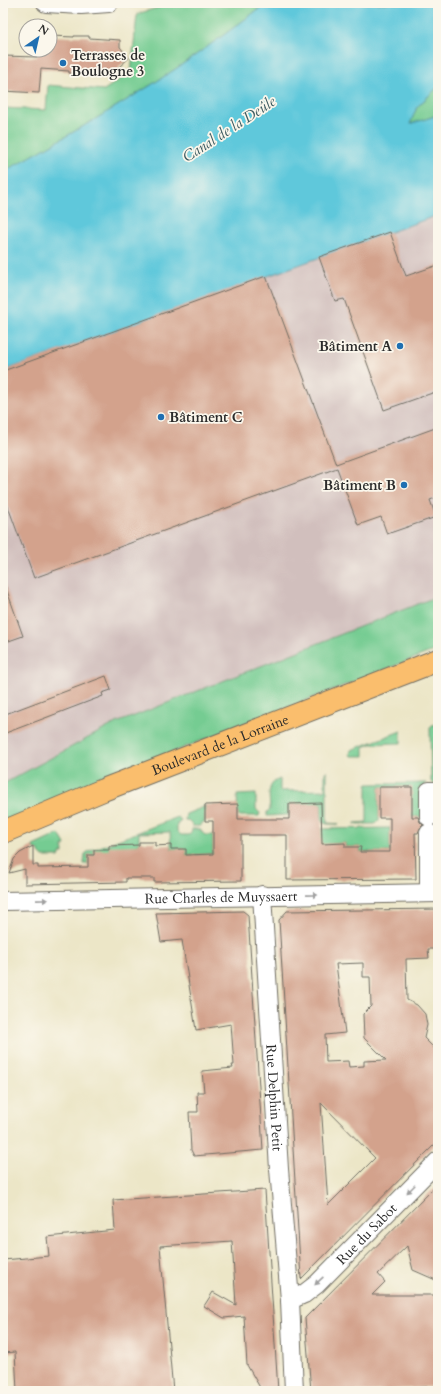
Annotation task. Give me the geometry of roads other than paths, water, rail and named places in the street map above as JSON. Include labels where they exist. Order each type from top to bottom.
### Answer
[{"type":"main road","name":"Boulevard de la Lorraine","points":[[3,832],[103,790],[438,660]]},
{"type":"street","points":[[46,3],[81,5],[109,3]]},
{"type":"street","points":[[433,893],[429,825],[429,791],[438,791]]},
{"type":"street","name":"Rue Charles de Muyssaert","points":[[9,906],[262,896],[433,893]]},
{"type":"street","name":"Rue Delphin Petit","points":[[262,896],[279,1169],[290,1300],[294,1391]]},
{"type":"street","name":"Rue du Sabot","points":[[290,1300],[304,1294],[317,1284],[438,1161]]},
{"type":"water","name":"Canal de la Deûle","points":[[267,3],[438,3],[438,87],[417,107],[410,124],[438,115],[438,215],[3,371],[3,172],[76,131],[148,87],[193,57]]},
{"type":"place","name":"Terrasses de Boulogne 3","points":[[63,63]]},
{"type":"place","name":"Bâtiment A","points":[[400,346]]},
{"type":"place","name":"Bâtiment C","points":[[161,417]]},
{"type":"place","name":"Bâtiment B","points":[[404,485]]}]
